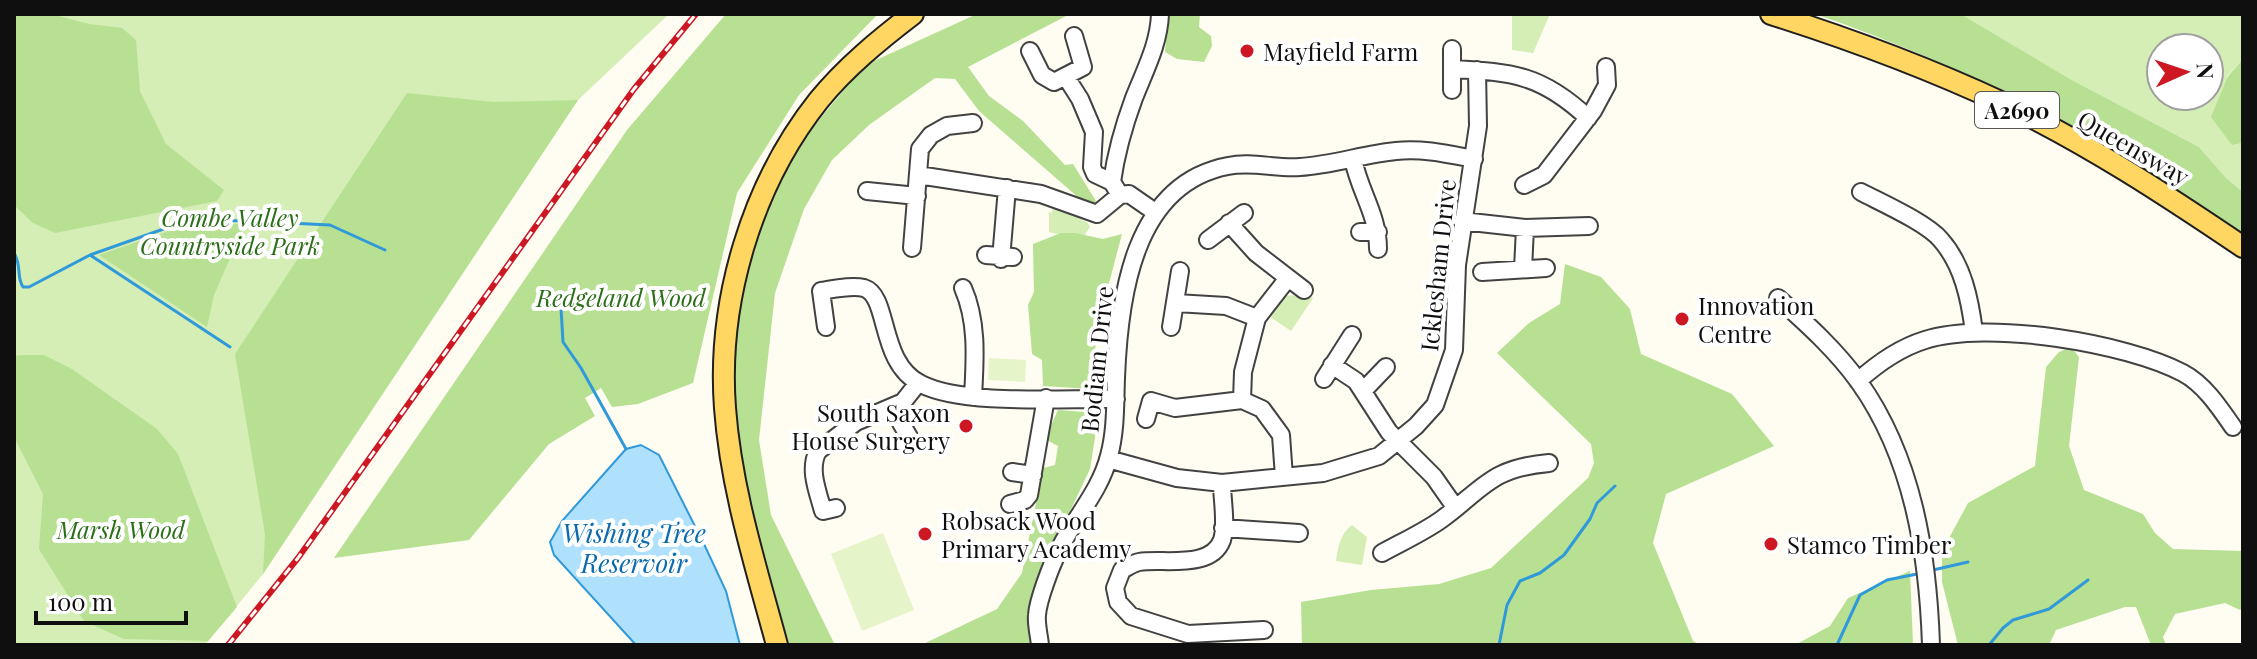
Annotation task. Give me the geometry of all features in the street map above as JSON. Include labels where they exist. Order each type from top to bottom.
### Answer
[{"type":"main road","points":[[777,645],[744,530],[730,448],[724,383],[729,306],[753,221],[802,123],[862,55],[913,14]]},
{"type":"main road","name":"Queensway","points":[[1771,14],[1857,41],[2005,104],[2155,187],[2243,247]]},
{"type":"street","points":[[918,175],[1063,200],[1097,214],[1116,189],[1122,134],[1148,66],[1160,14]]},
{"type":"street","points":[[1060,79],[1083,67],[1074,36]]},
{"type":"street","points":[[1452,49],[1452,90]]},
{"type":"street","points":[[1030,51],[1042,75],[1060,79],[1080,99],[1094,132],[1092,167],[1095,174],[1155,212]]},
{"type":"street","points":[[1524,185],[1544,175],[1588,118],[1607,85],[1606,67]]},
{"type":"street","points":[[1453,69],[1518,75],[1551,88],[1588,118]]},
{"type":"street","name":"Icklesham Drive","points":[[1108,459],[1177,478],[1222,483],[1323,473],[1379,456],[1416,426],[1435,405],[1450,368],[1457,335],[1457,265],[1478,126],[1477,70]]},
{"type":"street","points":[[912,248],[920,149],[931,135],[947,126],[973,123]]},
{"type":"street","name":"Bodiam Drive","points":[[1040,645],[1037,614],[1057,552],[1083,513],[1108,459],[1114,432],[1118,342],[1134,256],[1155,212],[1174,191],[1210,171],[1228,166],[1248,164],[1297,168],[1397,150],[1435,152],[1474,159]]},
{"type":"street","points":[[1353,159],[1357,180],[1372,210],[1378,232],[1378,249]]},
{"type":"street","points":[[1000,256],[1007,188]]},
{"type":"street","points":[[867,191],[917,196]]},
{"type":"street","points":[[1861,192],[1941,238],[1963,274],[1974,332]]},
{"type":"street","points":[[1208,240],[1244,213]]},
{"type":"street","points":[[1462,221],[1525,228],[1589,226]]},
{"type":"street","points":[[1229,223],[1256,253],[1304,290]]},
{"type":"street","points":[[1523,269],[1525,228]]},
{"type":"street","points":[[1360,232],[1378,232]]},
{"type":"street","points":[[1488,275],[1546,268]]},
{"type":"street","points":[[1171,327],[1180,271]]},
{"type":"street","points":[[1242,400],[1243,372],[1257,318],[1288,278]]},
{"type":"street","points":[[826,327],[821,291],[860,287],[871,291],[879,304],[889,346],[897,363],[918,383],[935,390],[973,397],[1116,399]]},
{"type":"street","points":[[963,288],[976,304],[973,397]]},
{"type":"street","points":[[1778,298],[1825,340],[1858,381],[1904,469],[1919,530],[1930,606],[1931,645]]},
{"type":"street","points":[[1176,303],[1226,306],[1257,318]]},
{"type":"street","points":[[1858,381],[1882,360],[1924,340],[1974,332],[2074,339],[2136,355],[2185,374],[2214,399],[2233,427]]},
{"type":"street","points":[[1352,335],[1328,372],[1356,381],[1373,410],[1434,477],[1455,507]]},
{"type":"street","points":[[1363,391],[1386,367]]},
{"type":"street","points":[[836,508],[823,511],[814,474],[818,451],[852,416],[903,402],[918,383]]},
{"type":"street","points":[[1010,504],[1025,500],[1029,495],[1046,398]]},
{"type":"street","points":[[1146,419],[1147,399],[1175,408],[1242,400],[1262,409],[1281,435],[1284,477]]},
{"type":"street","points":[[892,407],[909,437]]},
{"type":"street","points":[[1382,553],[1440,520],[1487,480],[1523,466],[1549,463]]},
{"type":"street","points":[[1012,472],[1033,475]]},
{"type":"street","points":[[1222,483],[1222,540],[1216,551],[1200,558],[1136,562],[1122,570],[1115,588],[1118,602],[1131,616],[1188,634],[1253,636]]},
{"type":"street","points":[[1223,528],[1299,533]]},
{"type":"green space","name":"Combe Valley Countryside Park","points":[[14,14],[669,14],[578,100],[263,574],[205,645],[14,645]]},
{"type":"green space","points":[[14,14],[51,14],[89,24],[122,28],[136,40],[140,91],[166,144],[224,190],[217,201],[55,233],[33,223],[14,205]]},
{"type":"green space","name":"Redgeland Wood","points":[[726,14],[878,14],[799,95],[737,193],[693,383],[638,404],[612,407],[601,388],[585,398],[595,416],[549,444],[469,540],[334,558],[627,130]]},
{"type":"green space","points":[[977,14],[1070,14],[968,67],[989,96],[1023,121],[1065,165],[1073,164],[1096,201],[1091,207],[1080,199],[979,111],[955,79],[935,78],[869,125],[832,160],[804,209],[775,293],[759,440],[771,515],[835,645],[789,645],[766,578],[736,448],[734,343],[747,265],[765,211],[803,139],[865,65]]},
{"type":"green space","points":[[1168,14],[1200,14],[1199,27],[1211,36],[1212,46],[1204,62],[1177,59],[1165,52]]},
{"type":"green space","points":[[1512,14],[1550,14],[1533,53],[1512,50]]},
{"type":"green space","points":[[1815,14],[1961,14],[2070,79],[2199,147],[2243,192],[2243,235],[2143,168],[2037,109],[1928,57]]},
{"type":"green space","points":[[1961,14],[2243,14],[2243,59],[2227,76],[2232,145],[2243,143],[2243,192],[2199,147],[2070,79]]},
{"type":"green space","points":[[2243,59],[2243,143],[2232,145],[2211,117],[2213,112],[2225,112],[2228,76]]},
{"type":"green space","name":"Redgeland Wood","points":[[407,93],[493,102],[578,100],[263,574],[265,534],[235,354]]},
{"type":"green space","points":[[1053,208],[1064,210],[1088,223],[1090,227],[1081,240],[1049,232],[1049,213]]},
{"type":"green space","points":[[189,224],[245,224],[214,295],[207,327],[99,255]]},
{"type":"green space","points":[[1061,233],[1103,239],[1122,234],[1108,287],[1099,299],[1094,365],[1098,379],[1092,389],[1043,386],[1042,360],[1032,354],[1028,305],[1034,292],[1033,244]]},
{"type":"green space","points":[[1565,264],[1601,277],[1630,309],[1641,354],[1732,394],[1774,446],[1666,494],[1653,543],[1693,641],[1701,645],[1302,645],[1301,602],[1371,590],[1439,584],[1491,568],[1588,478],[1594,463],[1591,444],[1497,353],[1529,323],[1560,304]]},
{"type":"green space","points":[[1305,293],[1313,298],[1291,331],[1269,316],[1281,298],[1291,295],[1301,298]]},
{"type":"green space","points":[[2071,347],[2079,357],[2069,446],[2084,490],[2143,514],[2155,533],[2173,549],[2243,551],[2243,606],[2240,610],[2225,603],[2175,614],[2163,637],[2166,645],[2151,645],[2136,607],[2125,607],[2056,630],[2049,645],[1958,645],[1942,582],[1942,551],[1968,503],[2035,466],[2046,367],[2059,352]]},
{"type":"green space","name":"Marsh Wood","points":[[44,355],[72,369],[157,429],[178,454],[237,607],[208,641],[124,639],[84,621],[39,549],[43,494],[14,437],[14,356]]},
{"type":"green space","points":[[989,358],[1026,360],[1025,382],[988,380]]},
{"type":"green space","points":[[1058,410],[1099,413],[1090,469],[1055,543],[1034,645],[921,645],[997,609],[1022,573],[1043,468],[1055,465],[1058,446],[1045,439]]},
{"type":"green space","points":[[1352,525],[1367,537],[1362,565],[1336,561],[1342,537]]},
{"type":"green space","points":[[883,533],[914,610],[862,631],[831,554]]},
{"type":"green space","points":[[1910,571],[1913,645],[1795,645],[1830,626],[1848,598]]},
{"type":"water","name":"Wishing Tree Reservoir","points":[[641,445],[659,455],[704,544],[726,591],[740,645],[636,645],[554,555],[550,542],[562,521],[626,449]]},
{"type":"waterway","points":[[14,253],[21,283],[23,287],[29,287],[90,255],[189,220],[251,221]]},
{"type":"waterway","points":[[268,222],[330,225],[385,250]]},
{"type":"waterway","points":[[90,255],[230,347]]},
{"type":"waterway","points":[[558,304],[561,308],[563,342],[626,449]]},
{"type":"waterway","points":[[1499,645],[1507,605],[1520,581],[1540,573],[1564,555],[1590,519],[1597,503],[1615,486]]},
{"type":"waterway","points":[[1933,570],[1968,562]]},
{"type":"waterway","points":[[1837,645],[1860,595],[1887,580],[1917,574]]},
{"type":"waterway","points":[[1989,645],[2013,620],[2049,609],[2088,580]]},
{"type":"railway","points":[[228,645],[298,558],[634,89],[696,14]]},
{"type":"place","name":"Mayfield Farm","points":[[1247,51]]},
{"type":"place","name":"Innovation Centre","points":[[1682,319]]},
{"type":"place","name":"South Saxon House Surgery","points":[[966,426]]},
{"type":"place","name":"Robsack Wood Primary Academy","points":[[925,534]]},
{"type":"place","name":"Stamco Timber","points":[[1771,544]]}]
